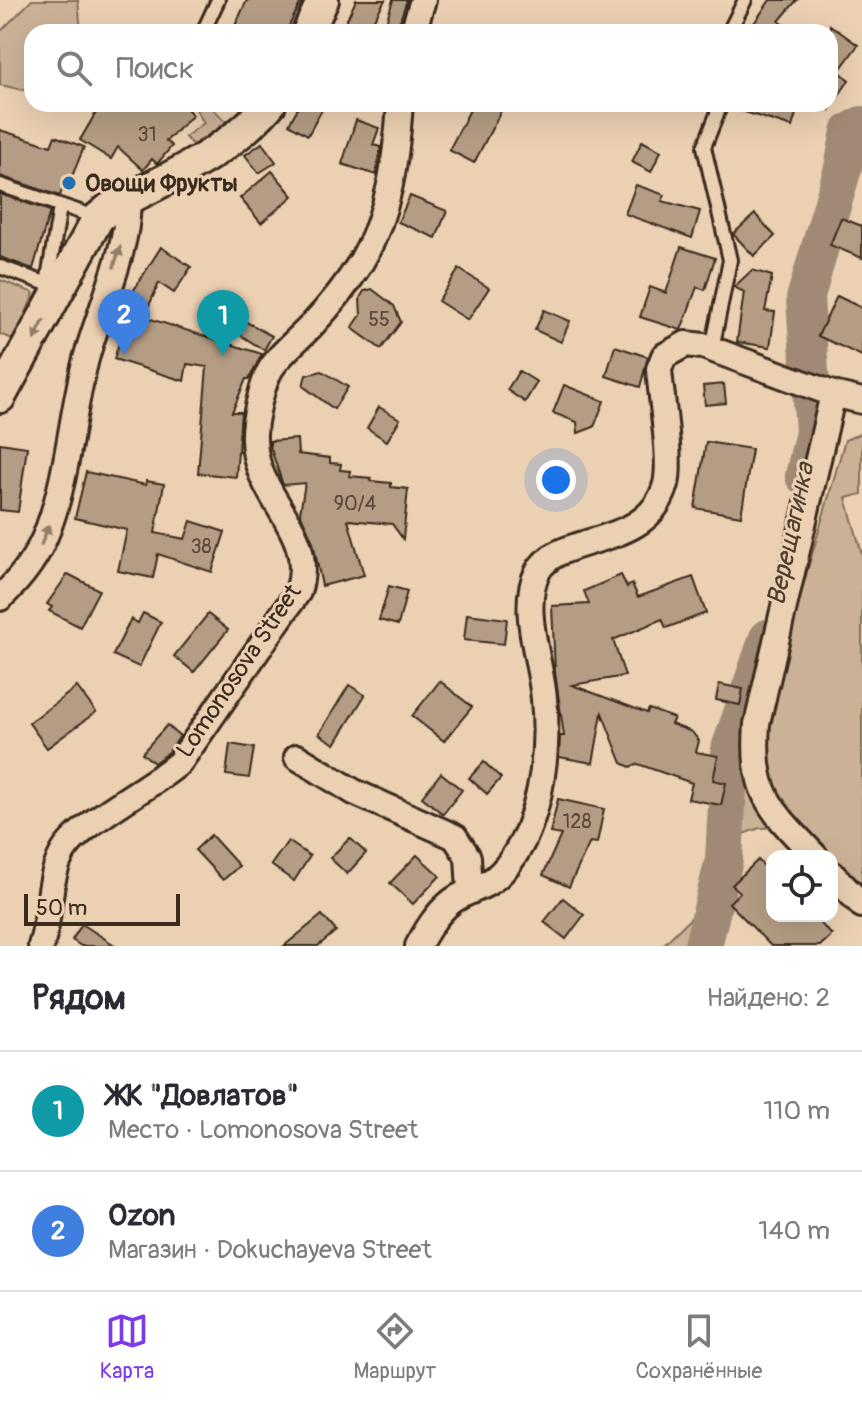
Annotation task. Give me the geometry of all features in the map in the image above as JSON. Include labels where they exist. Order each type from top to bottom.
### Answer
[{"type":"street","points":[[312,24],[323,0]]},
{"type":"street","points":[[416,24],[423,0]]},
{"type":"street","points":[[0,397],[54,286],[98,218],[225,146],[263,112]]},
{"type":"street","name":"Lomonosova Street","points":[[41,946],[62,854],[88,828],[158,781],[180,762],[298,592],[304,573],[304,556],[298,538],[267,491],[257,467],[255,423],[271,368],[315,321],[361,262],[395,175],[399,112]]},
{"type":"street","points":[[0,598],[37,555],[60,493],[85,362],[127,224],[127,199]]},
{"type":"street","points":[[418,946],[442,911],[494,879],[529,827],[542,777],[545,721],[531,606],[535,576],[548,560],[637,524],[658,500],[667,469],[659,369],[664,356],[675,347],[686,344],[707,348],[833,394],[862,401]]},
{"type":"street","points":[[809,850],[772,810],[757,772],[755,753],[757,724],[833,394]]},
{"type":"street","points":[[297,757],[354,792],[455,837],[468,857],[470,891]]},
{"type":"street","points":[[838,880],[862,905]]},
{"type":"lane","points":[[207,24],[218,0]]},
{"type":"lane","points":[[405,24],[414,0]]},
{"type":"lane","points":[[733,24],[745,0]]},
{"type":"lane","points":[[707,348],[730,260],[704,147],[718,112]]},
{"type":"lane","points":[[0,185],[98,218]]},
{"type":"lane","points":[[0,267],[54,286],[60,207]]},
{"type":"shaded area","points":[[32,0],[78,0],[80,24],[24,24],[24,90],[0,85],[0,32]]},
{"type":"shaded area","points":[[198,112],[216,112],[236,133],[201,153],[185,137],[204,123]]},
{"type":"shaded area","points":[[0,280],[34,293],[15,340],[0,334]]},
{"type":"shaded area","points":[[862,433],[862,494],[846,498],[862,554],[862,883],[838,865],[838,850],[825,850],[805,826],[760,828],[734,837],[709,946],[662,946],[700,909],[734,797],[765,718],[845,440]]},
{"type":"building","points":[[247,0],[302,0],[290,24],[236,24]]},
{"type":"building","points":[[356,0],[385,0],[372,24],[345,24]]},
{"type":"building","points":[[393,0],[407,0],[399,24],[386,24]]},
{"type":"building","points":[[770,0],[797,0],[779,21],[783,24],[754,24]]},
{"type":"building","points":[[838,31],[858,45],[839,71],[849,80],[838,97]]},
{"type":"building","points":[[96,112],[190,112],[193,115],[166,141],[172,146],[157,164],[152,159],[143,170],[118,147],[111,159],[80,140]]},
{"type":"building","points":[[296,112],[321,112],[308,135],[289,124]]},
{"type":"building","points":[[469,112],[500,112],[474,163],[449,150]]},
{"type":"building","points":[[745,112],[797,112],[792,127]]},
{"type":"building","points":[[356,120],[379,128],[373,145],[381,147],[376,175],[342,164]]},
{"type":"building","points":[[0,130],[51,146],[55,136],[84,147],[66,191],[62,190],[60,196],[0,176]]},
{"type":"building","points":[[642,141],[661,151],[651,172],[632,162]]},
{"type":"building","points":[[262,143],[276,162],[259,173],[245,155]]},
{"type":"building","points":[[272,171],[293,196],[261,223],[240,198]]},
{"type":"building","points":[[636,185],[665,195],[662,201],[700,211],[692,238],[625,214]]},
{"type":"building","points":[[0,194],[50,211],[33,269],[0,257]]},
{"type":"building","points":[[410,196],[447,211],[436,238],[398,222]]},
{"type":"building","points":[[755,214],[775,236],[754,256],[733,234]]},
{"type":"building","points":[[841,218],[862,226],[862,258],[830,245]]},
{"type":"building","points":[[161,247],[191,267],[174,293],[159,283],[144,317],[262,354],[249,379],[246,379],[232,412],[241,412],[236,477],[198,473],[207,367],[187,364],[184,381],[114,359],[131,306],[125,304]]},
{"type":"building","points":[[681,247],[715,258],[705,290],[697,287],[681,330],[640,317],[650,287],[666,293]]},
{"type":"building","points":[[459,269],[489,288],[468,320],[438,301]]},
{"type":"building","points":[[752,270],[772,276],[765,311],[775,312],[770,347],[737,342],[744,292],[734,287]]},
{"type":"building","points":[[372,289],[394,306],[401,322],[381,349],[352,328],[361,315],[360,298],[364,291]]},
{"type":"building","points":[[837,296],[862,308],[862,356],[818,336]]},
{"type":"building","points":[[544,310],[570,321],[561,342],[535,330]]},
{"type":"building","points":[[226,311],[272,336],[264,350],[220,322]]},
{"type":"building","points":[[615,346],[648,357],[640,387],[606,376]]},
{"type":"building","points":[[322,371],[348,387],[334,409],[303,386],[306,375]]},
{"type":"building","points":[[519,371],[537,382],[525,402],[507,390]]},
{"type":"building","points":[[724,384],[726,403],[705,405],[703,386]]},
{"type":"building","points":[[564,385],[604,401],[594,427],[578,433],[577,422],[553,413]]},
{"type":"building","points":[[379,407],[400,419],[387,441],[367,428]]},
{"type":"building","points":[[297,439],[298,454],[330,458],[330,463],[341,464],[340,470],[350,471],[349,476],[371,478],[370,481],[408,489],[403,539],[392,524],[348,520],[364,575],[322,586],[313,542],[300,513],[305,483],[283,485],[270,446],[270,441]]},
{"type":"building","points":[[706,442],[752,449],[741,516],[695,508]]},
{"type":"building","points":[[0,443],[27,447],[18,512],[0,510]]},
{"type":"building","points":[[86,472],[146,485],[146,481],[164,484],[155,533],[185,539],[191,521],[225,532],[212,572],[158,554],[153,578],[118,571],[127,530],[75,518]]},
{"type":"building","points":[[68,574],[99,590],[80,627],[49,611],[52,607],[47,604]]},
{"type":"building","points":[[621,575],[627,587],[632,584],[638,597],[693,577],[706,613],[666,628],[662,619],[613,640],[625,676],[572,685],[647,713],[649,709],[674,718],[671,724],[692,732],[699,741],[696,752],[718,756],[713,780],[726,783],[721,805],[688,799],[692,783],[638,764],[630,767],[622,763],[602,713],[593,763],[559,757],[560,736],[564,736],[555,672],[552,606],[589,604],[584,591]]},
{"type":"building","points":[[389,586],[407,591],[398,625],[379,620]]},
{"type":"building","points":[[143,613],[161,622],[139,667],[113,655],[131,619],[138,623]]},
{"type":"building","points":[[208,614],[228,630],[194,672],[174,656]]},
{"type":"building","points":[[467,614],[507,619],[504,644],[464,640]]},
{"type":"building","points":[[440,681],[472,707],[444,741],[412,716]]},
{"type":"building","points":[[719,684],[743,689],[740,705],[716,700]]},
{"type":"building","points":[[349,685],[365,695],[335,744],[319,734]]},
{"type":"building","points":[[77,687],[96,712],[47,748],[29,723]]},
{"type":"building","points":[[167,725],[180,736],[169,752],[154,763],[142,753]]},
{"type":"building","points":[[230,744],[254,748],[249,778],[226,775]]},
{"type":"building","points":[[484,762],[501,778],[487,794],[469,778]]},
{"type":"building","points":[[441,773],[462,790],[443,814],[422,797]]},
{"type":"building","points":[[558,799],[604,809],[597,843],[590,842],[569,887],[543,875],[561,835],[550,833]]},
{"type":"building","points":[[211,835],[239,866],[223,880],[195,850]]},
{"type":"building","points":[[350,838],[366,853],[347,874],[330,858]]},
{"type":"building","points":[[288,841],[310,856],[294,881],[271,865]]},
{"type":"building","points":[[417,855],[440,876],[413,904],[390,883]]},
{"type":"building","points":[[758,860],[766,868],[766,922],[819,922],[832,935],[820,946],[771,946],[729,903],[740,892],[732,885]]},
{"type":"building","points":[[563,898],[584,915],[566,939],[544,922]]},
{"type":"building","points":[[322,915],[336,931],[318,946],[284,946]]},
{"type":"building","points":[[82,924],[116,946],[81,946],[72,940]]},
{"type":"waterway","name":"Верещагинка","points":[[804,476],[814,432],[805,299],[843,168],[850,132],[862,125]]},
{"type":"waterway","name":"Верещагинка","points":[[703,946],[724,860],[730,749],[768,638]]},
{"type":"place","name":"Овощи Фрукты","points":[[69,183]]},
{"type":"place","name":"Ozon","points":[[124,355]]},
{"type":"place","name":"ЖК \"Довлатов\"","points":[[223,356]]}]
